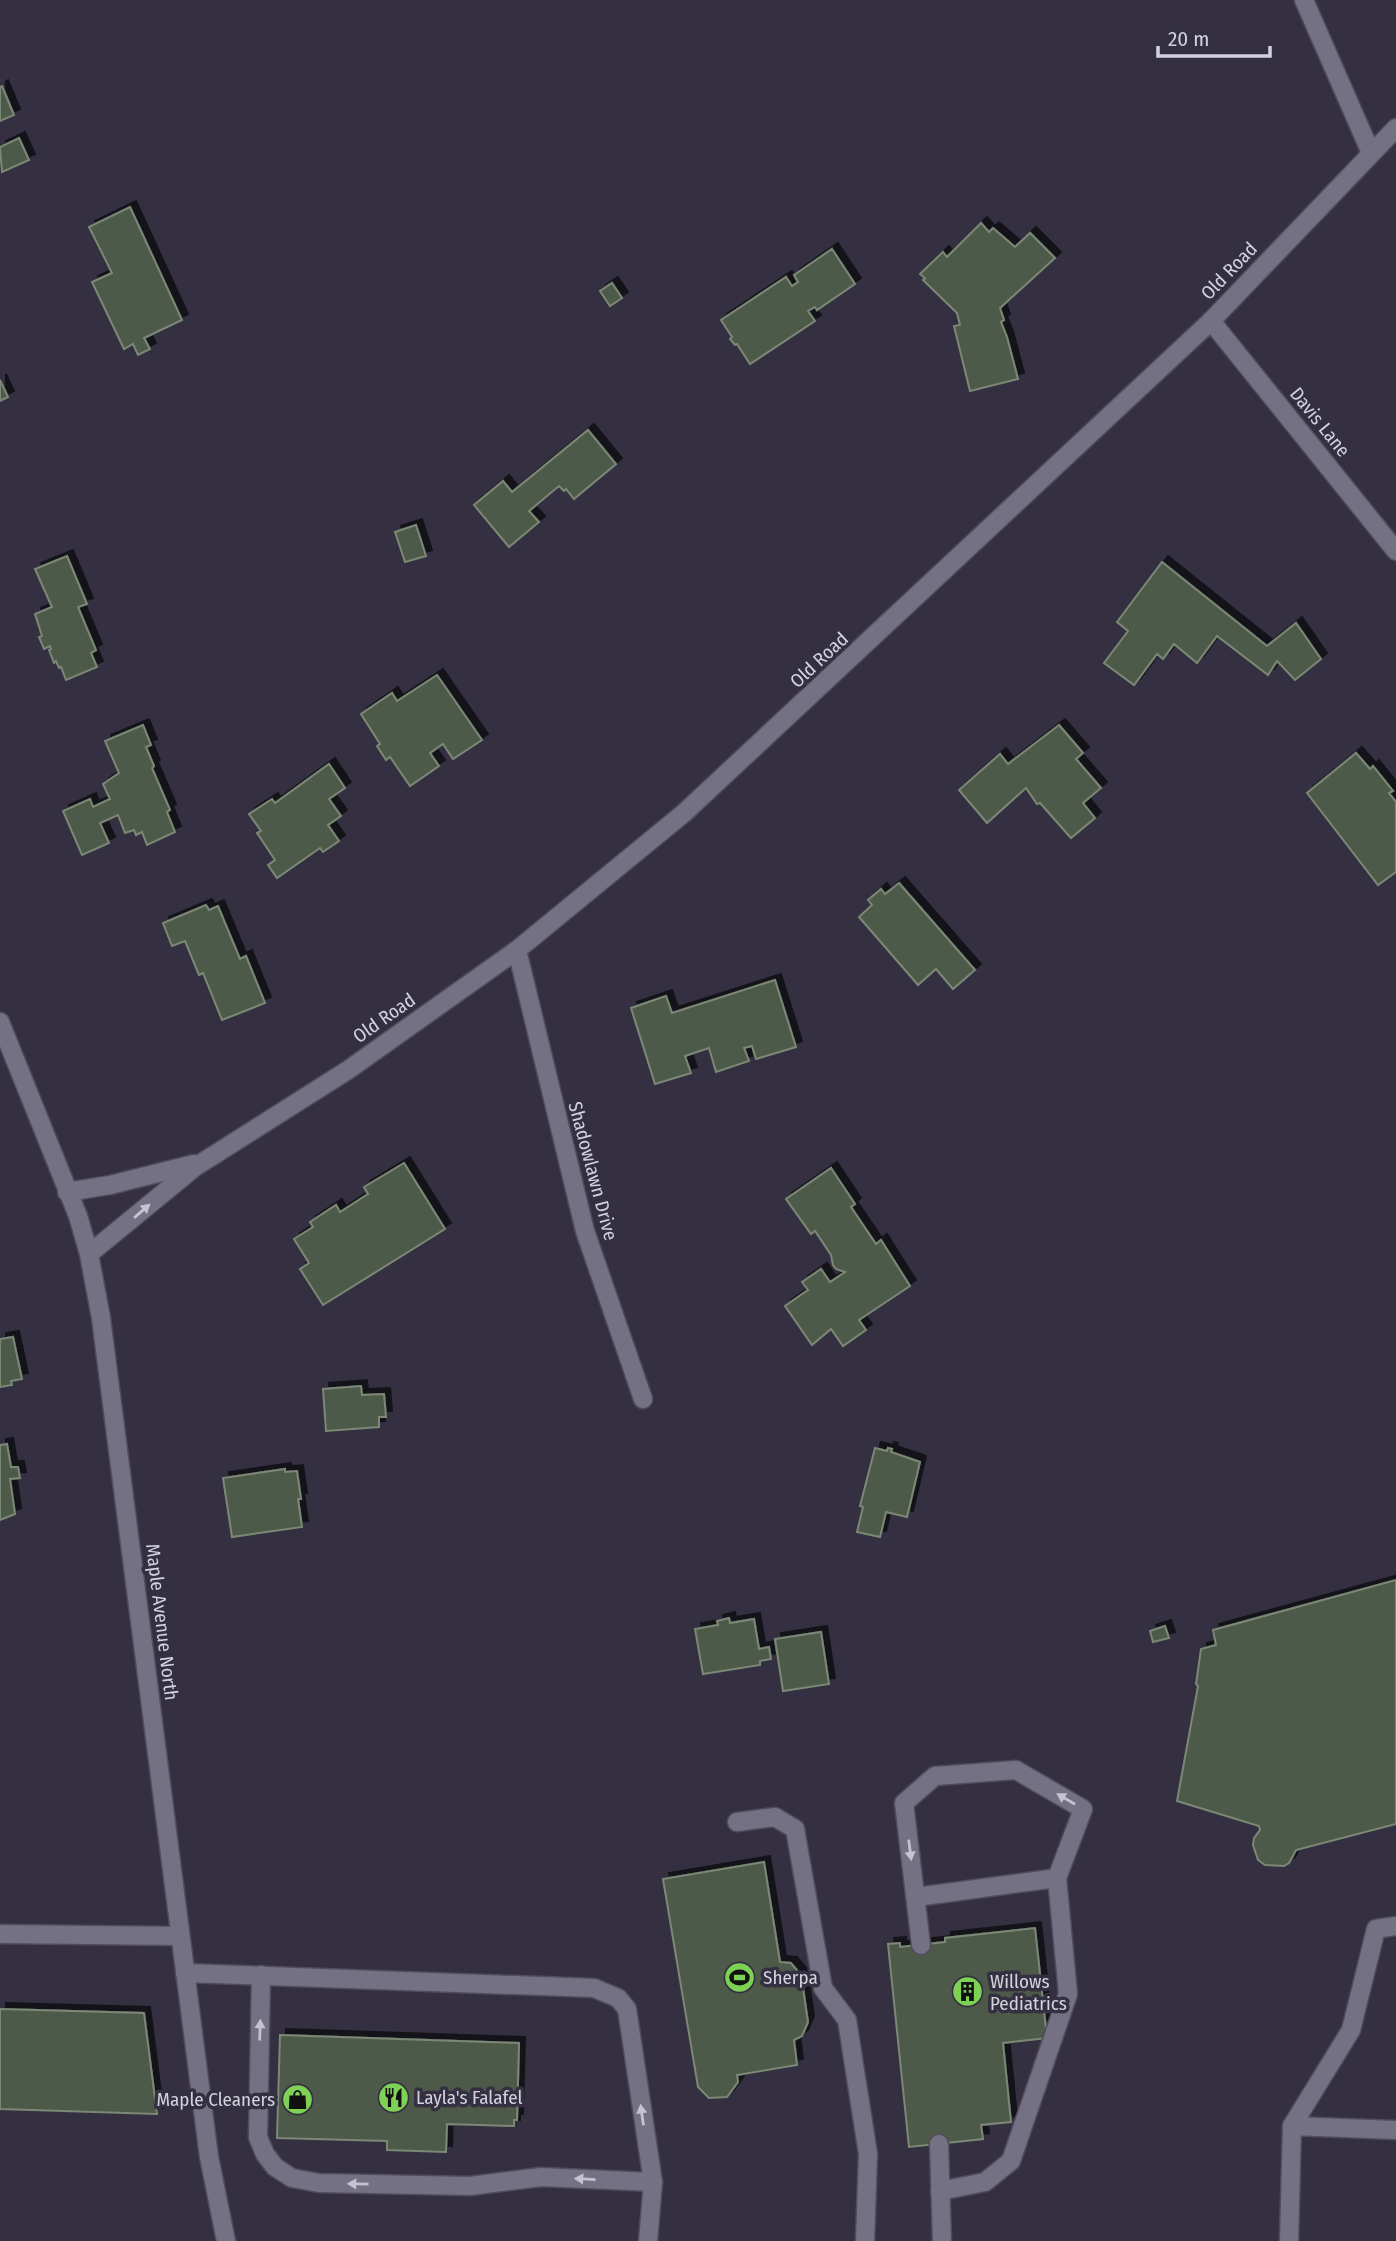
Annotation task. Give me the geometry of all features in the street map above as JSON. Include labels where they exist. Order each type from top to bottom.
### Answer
[{"type":"street","points":[[1304,0],[1371,153]]},
{"type":"street","name":"Old Road","points":[[89,1254],[178,1180],[213,1155],[348,1070],[517,950],[684,813],[1211,321],[1396,128]]},
{"type":"street","name":"Davis Lane","points":[[1211,321],[1396,551]]},
{"type":"street","name":"Shadowlawn Drive","points":[[517,950],[585,1231],[643,1399]]},
{"type":"street","name":"Maple Avenue North","points":[[0,1022],[78,1216],[89,1254],[111,1384],[209,2157],[226,2241]]},
{"type":"street","name":"Old Road","points":[[67,1192],[110,1185],[193,1164],[213,1155]]},
{"type":"street","points":[[921,1945],[904,1803],[935,1776],[1016,1770],[1083,1809],[1056,1878],[1068,1994],[1011,2161],[985,2182],[940,2191]]},
{"type":"street","points":[[737,1822],[775,1817],[795,1829],[822,1988],[847,2020],[868,2154],[865,2241]]},
{"type":"street","points":[[916,1897],[1056,1878]]},
{"type":"street","points":[[1289,2241],[1292,2126],[1351,2030],[1376,1929],[1396,1926]]},
{"type":"street","points":[[0,1934],[180,1936]]},
{"type":"street","points":[[185,1973],[594,1988],[618,1998],[627,2009],[653,2182],[648,2241]]},
{"type":"street","points":[[261,1975],[258,2137],[270,2160],[292,2178],[319,2183],[470,2186],[541,2177],[653,2182]]},
{"type":"street","points":[[1292,2126],[1396,2130]]},
{"type":"street","points":[[939,2144],[942,2241]]},
{"type":"building","points":[[2,86],[14,115],[0,121],[0,87]]},
{"type":"building","points":[[19,138],[29,160],[2,172],[0,147]]},
{"type":"building","points":[[130,207],[182,320],[144,338],[150,349],[138,355],[133,344],[124,349],[92,282],[112,273],[89,227]]},
{"type":"building","points":[[981,223],[989,232],[993,228],[1015,247],[1030,233],[1055,258],[1000,308],[1004,320],[1001,322],[1018,379],[970,391],[954,326],[960,325],[957,313],[920,274],[943,252],[947,257]]},
{"type":"building","points":[[832,249],[855,284],[817,310],[815,307],[808,311],[815,321],[750,364],[737,344],[730,339],[732,337],[721,320],[786,277],[792,286],[798,282],[794,275]]},
{"type":"building","points":[[612,283],[622,298],[610,306],[600,291]]},
{"type":"building","points":[[0,380],[8,397],[0,401]]},
{"type":"building","points":[[588,430],[616,464],[574,499],[566,489],[564,491],[559,486],[529,511],[539,522],[509,547],[474,505],[503,481],[512,492]]},
{"type":"building","points":[[416,525],[426,556],[405,562],[395,532]]},
{"type":"building","points":[[67,556],[87,604],[78,607],[96,650],[91,653],[97,667],[66,680],[61,667],[59,668],[56,661],[54,663],[50,646],[44,649],[39,637],[42,636],[35,614],[52,607],[35,569]]},
{"type":"building","points":[[1162,562],[1267,646],[1296,623],[1321,659],[1295,680],[1277,661],[1268,675],[1217,636],[1197,663],[1174,644],[1163,659],[1157,654],[1134,685],[1104,663],[1128,631],[1117,622]]},
{"type":"building","points":[[437,675],[482,740],[453,759],[443,744],[430,753],[439,766],[410,786],[390,757],[386,760],[377,746],[380,744],[361,714],[392,693],[397,701]]},
{"type":"building","points":[[143,725],[151,745],[146,747],[154,766],[152,768],[170,810],[167,812],[175,832],[147,845],[142,832],[136,835],[134,830],[125,833],[118,815],[100,823],[109,843],[82,855],[63,811],[90,799],[93,807],[110,799],[103,784],[119,773],[105,741]]},
{"type":"building","points":[[1059,725],[1083,753],[1076,759],[1101,788],[1083,803],[1095,818],[1071,838],[1040,803],[1037,804],[1026,788],[987,823],[959,790],[1000,754],[1008,764]]},
{"type":"building","points":[[1356,753],[1370,769],[1373,766],[1393,791],[1389,793],[1396,802],[1396,872],[1378,885],[1307,793]]},
{"type":"building","points":[[329,764],[345,788],[329,799],[341,816],[328,825],[339,841],[323,852],[320,848],[277,878],[268,865],[275,860],[257,833],[261,831],[249,814],[272,799],[275,803]]},
{"type":"building","points":[[899,883],[975,970],[953,989],[936,969],[918,985],[859,917],[872,905],[868,900],[881,889],[885,894]]},
{"type":"building","points":[[206,905],[209,910],[218,906],[240,959],[246,956],[265,1003],[222,1020],[203,973],[199,975],[185,941],[172,946],[163,923]]},
{"type":"building","points":[[775,980],[796,1047],[756,1059],[752,1046],[744,1048],[749,1061],[716,1072],[709,1048],[685,1056],[691,1073],[655,1084],[631,1008],[666,996],[672,1013]]},
{"type":"building","points":[[404,1163],[445,1229],[323,1305],[300,1269],[309,1263],[294,1239],[313,1227],[310,1222],[336,1205],[340,1212],[368,1194],[364,1187]]},
{"type":"building","points":[[831,1168],[855,1204],[851,1207],[876,1244],[881,1240],[910,1286],[859,1320],[866,1330],[843,1346],[831,1329],[812,1345],[785,1306],[808,1290],[802,1282],[821,1269],[830,1282],[845,1272],[836,1269],[831,1255],[815,1231],[811,1234],[786,1199]]},
{"type":"building","points":[[13,1337],[22,1379],[11,1381],[12,1385],[0,1387],[0,1339]]},
{"type":"building","points":[[361,1386],[362,1395],[384,1394],[386,1417],[379,1417],[379,1427],[326,1431],[323,1389]]},
{"type":"building","points":[[7,1444],[11,1467],[18,1467],[20,1478],[10,1479],[15,1514],[0,1520],[0,1445]]},
{"type":"building","points":[[875,1448],[887,1451],[888,1448],[892,1449],[891,1452],[920,1462],[907,1517],[886,1512],[880,1537],[857,1532],[863,1507],[860,1506]]},
{"type":"building","points":[[285,1469],[285,1472],[297,1471],[302,1527],[232,1537],[223,1478]]},
{"type":"building","points":[[1396,1580],[1396,1824],[1296,1850],[1289,1863],[1284,1866],[1265,1865],[1258,1860],[1253,1845],[1260,1830],[1259,1826],[1177,1801],[1198,1686],[1196,1684],[1201,1649],[1216,1645],[1213,1630]]},
{"type":"building","points":[[729,1618],[730,1623],[754,1619],[759,1649],[769,1647],[771,1659],[760,1661],[760,1665],[703,1674],[695,1629],[718,1625],[717,1621]]},
{"type":"building","points":[[1165,1626],[1169,1638],[1153,1642],[1150,1631]]},
{"type":"building","points":[[821,1632],[829,1684],[783,1691],[775,1639]]},
{"type":"building","name":"Sherpa","points":[[764,1862],[780,1962],[791,1963],[800,1974],[799,1989],[803,1988],[808,2022],[802,2036],[794,2040],[797,2065],[737,2075],[738,2082],[727,2097],[709,2098],[698,2087],[663,1879]]},
{"type":"building","name":"Willows Pediatrics","points":[[1035,1928],[1047,2038],[1003,2043],[1011,2122],[981,2125],[983,2139],[909,2147],[888,1944],[900,1943],[900,1947],[945,1942],[945,1938]]},
{"type":"building","points":[[0,2009],[144,2013],[157,2114],[0,2109]]},
{"type":"building","points":[[280,2035],[519,2043],[517,2120],[514,2120],[514,2126],[447,2124],[446,2152],[387,2150],[387,2141],[277,2138]]},
{"type":"place","name":"Sherpa","points":[[740,1977]]},
{"type":"place","name":"Willows Pediatrics","points":[[967,1992]]},
{"type":"place","name":"Layla's Falafel","points":[[393,2097]]},
{"type":"place","name":"Maple Cleaners","points":[[298,2099]]}]
